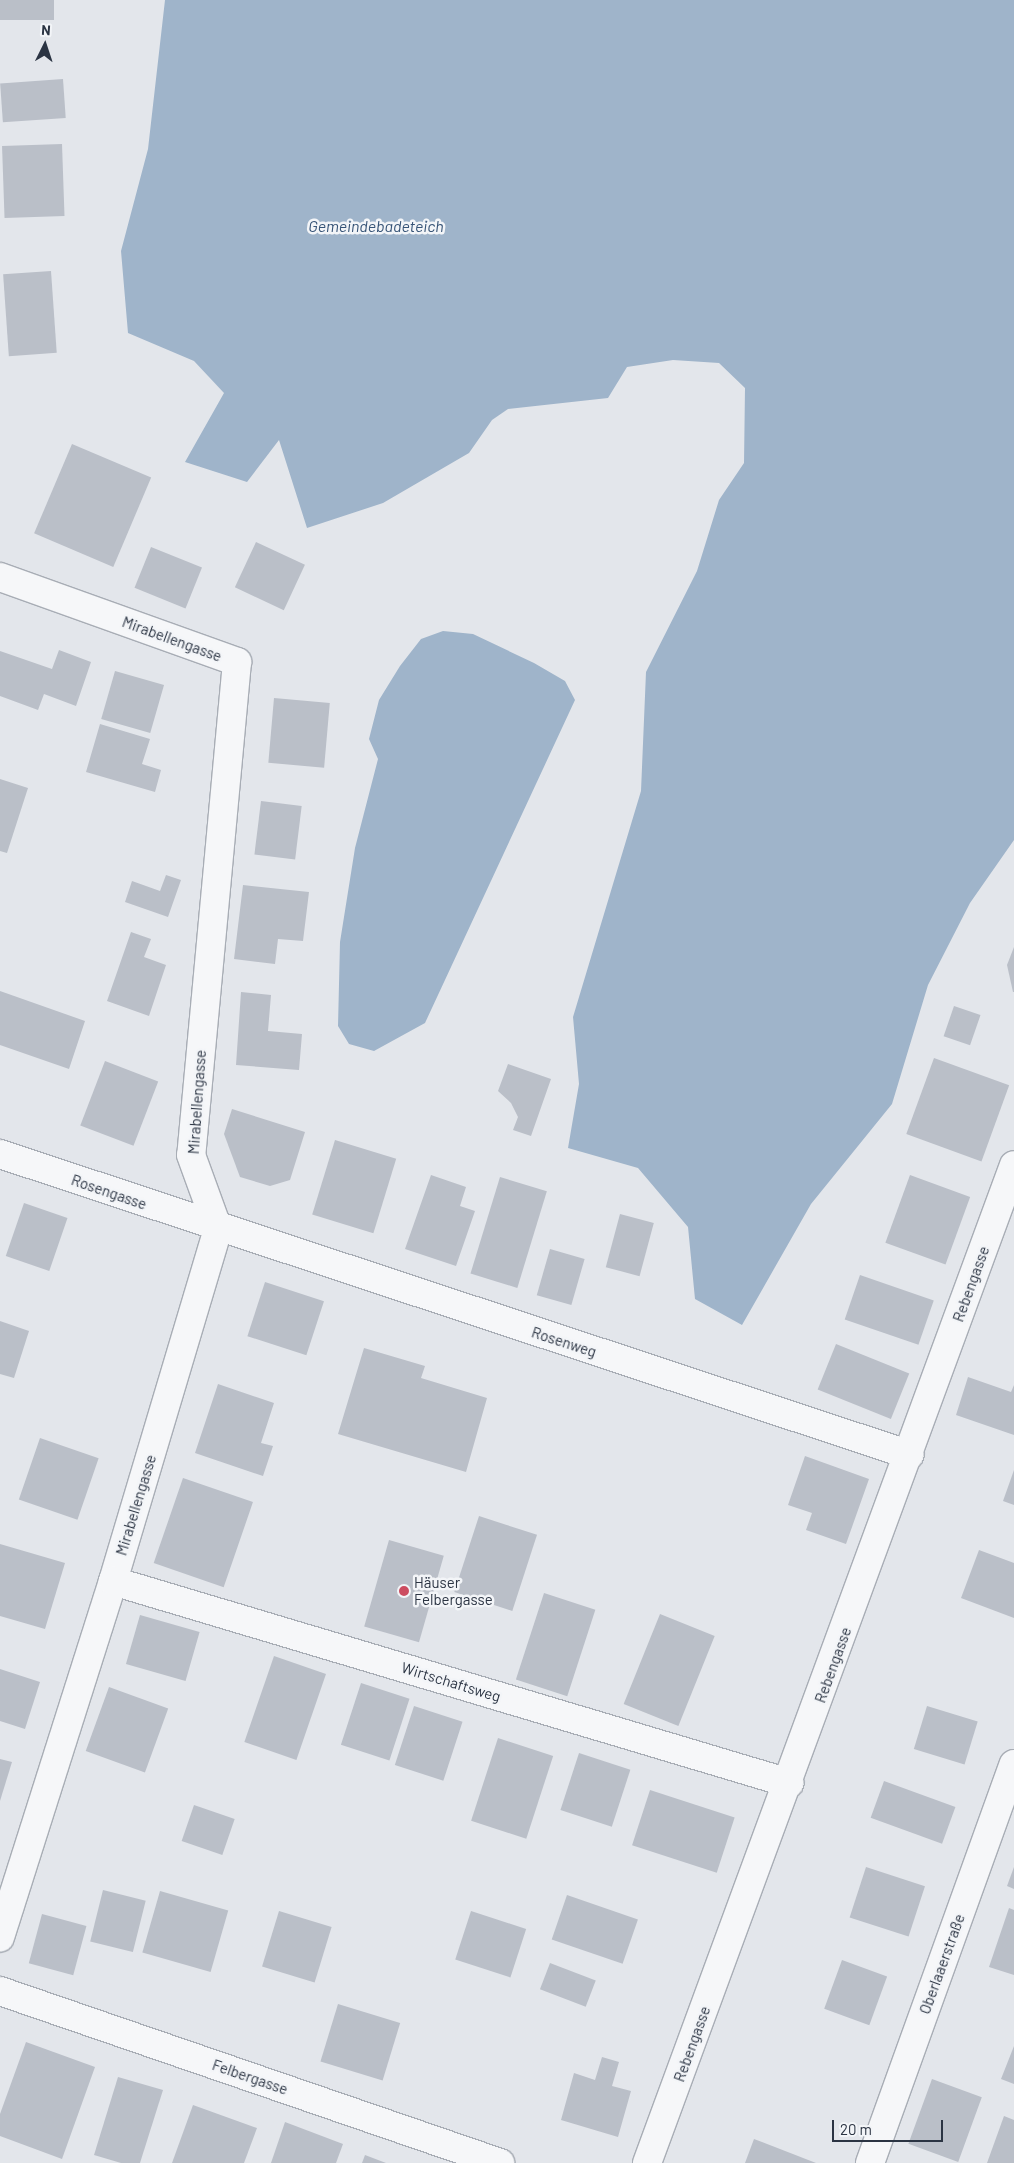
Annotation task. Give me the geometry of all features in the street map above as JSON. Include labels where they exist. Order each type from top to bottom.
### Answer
[{"type":"street","name":"Mirabellengasse","points":[[0,577],[237,662],[191,1155],[218,1229],[113,1581],[0,1937]]},
{"type":"street","name":"Rosengasse","points":[[0,1154],[218,1229]]},
{"type":"street","name":"Rebengasse","points":[[647,2163],[790,1783],[1014,1165]]},
{"type":"street","name":"Rosenweg","points":[[218,1229],[910,1455]]},
{"type":"street","name":"Wirtschaftsweg","points":[[113,1581],[790,1783]]},
{"type":"street","name":"Oberlaaerstraße","points":[[870,2163],[1014,1764]]},
{"type":"street","name":"Felbergasse","points":[[0,1991],[500,2163]]},
{"type":"water","name":"Gemeindebadeteich","points":[[165,0],[1014,0],[1014,840],[970,903],[928,985],[892,1104],[811,1204],[742,1325],[695,1299],[688,1227],[638,1168],[568,1148],[579,1084],[573,1017],[641,791],[646,672],[697,571],[719,500],[744,463],[745,388],[719,363],[673,360],[627,367],[608,398],[508,409],[492,420],[469,453],[383,503],[307,528],[279,440],[247,482],[185,462],[224,393],[194,361],[128,333],[121,251],[148,149]]},
{"type":"water","points":[[443,631],[473,634],[534,663],[565,681],[575,700],[425,1023],[374,1051],[349,1044],[338,1026],[340,942],[355,848],[378,759],[369,739],[379,700],[400,666],[421,639]]},
{"type":"building","points":[[0,0],[54,0],[54,20],[0,20]]},
{"type":"building","points":[[63,79],[66,118],[3,122],[0,83]]},
{"type":"building","points":[[62,144],[65,216],[5,218],[2,146]]},
{"type":"building","points":[[51,271],[57,353],[9,356],[3,274]]},
{"type":"building","points":[[72,444],[151,478],[113,567],[34,533]]},
{"type":"building","points":[[256,542],[305,565],[284,610],[235,587]]},
{"type":"building","points":[[151,547],[202,568],[186,608],[135,588]]},
{"type":"building","points":[[59,650],[91,662],[76,706],[44,694],[38,710],[0,696],[0,651],[52,669]]},
{"type":"building","points":[[115,671],[164,685],[150,733],[101,719]]},
{"type":"building","points":[[274,698],[330,703],[324,768],[268,763]]},
{"type":"building","points":[[100,724],[150,739],[142,764],[161,770],[155,792],[86,772]]},
{"type":"building","points":[[0,779],[28,788],[7,853],[0,851]]},
{"type":"building","points":[[261,801],[302,806],[295,860],[254,855]]},
{"type":"building","points":[[166,875],[181,880],[168,917],[125,902],[132,881],[160,891]]},
{"type":"building","points":[[243,885],[309,892],[303,941],[278,939],[275,964],[234,959]]},
{"type":"building","points":[[131,932],[151,939],[144,957],[166,965],[149,1016],[107,1001]]},
{"type":"building","points":[[1014,947],[1014,992],[1013,992],[1007,965]]},
{"type":"building","points":[[0,991],[85,1021],[69,1069],[0,1045]]},
{"type":"building","points":[[241,992],[271,995],[268,1031],[302,1034],[299,1070],[236,1065]]},
{"type":"building","points":[[954,1006],[980,1015],[970,1045],[944,1036]]},
{"type":"building","points":[[934,1058],[1009,1085],[981,1161],[906,1134]]},
{"type":"building","points":[[105,1061],[158,1081],[133,1146],[80,1125]]},
{"type":"building","points":[[508,1064],[551,1079],[531,1136],[513,1130],[518,1117],[511,1103],[498,1091]]},
{"type":"building","points":[[232,1109],[305,1132],[290,1180],[270,1186],[240,1177],[224,1134]]},
{"type":"building","points":[[335,1140],[396,1159],[373,1233],[312,1215]]},
{"type":"building","points":[[431,1175],[466,1187],[460,1206],[475,1211],[456,1266],[405,1249]]},
{"type":"building","points":[[910,1175],[970,1197],[946,1265],[885,1243]]},
{"type":"building","points":[[500,1177],[547,1191],[517,1288],[470,1274]]},
{"type":"building","points":[[24,1203],[67,1218],[49,1271],[6,1256]]},
{"type":"building","points":[[620,1214],[654,1223],[640,1276],[606,1267]]},
{"type":"building","points":[[550,1249],[585,1259],[571,1305],[537,1295]]},
{"type":"building","points":[[860,1275],[934,1300],[918,1345],[845,1319]]},
{"type":"building","points":[[265,1282],[324,1301],[306,1355],[247,1336]]},
{"type":"building","points":[[0,1321],[29,1331],[14,1378],[0,1374]]},
{"type":"building","points":[[836,1344],[909,1374],[891,1419],[818,1389]]},
{"type":"building","points":[[364,1348],[425,1366],[421,1378],[487,1398],[466,1472],[338,1434]]},
{"type":"building","points":[[968,1377],[1011,1392],[1014,1385],[1014,1435],[956,1415]]},
{"type":"building","points":[[218,1384],[274,1403],[261,1443],[273,1446],[263,1476],[195,1453]]},
{"type":"building","points":[[40,1438],[99,1458],[77,1520],[19,1499]]},
{"type":"building","points":[[805,1456],[869,1479],[846,1544],[806,1530],[812,1513],[788,1505]]},
{"type":"building","points":[[1014,1470],[1014,1505],[1003,1501]]},
{"type":"building","points":[[183,1478],[253,1502],[224,1587],[154,1563]]},
{"type":"building","points":[[479,1516],[537,1535],[512,1611],[454,1592]]},
{"type":"building","name":"Häuser Felbergasse","points":[[389,1540],[444,1556],[419,1642],[364,1627]]},
{"type":"building","points":[[0,1544],[65,1563],[45,1629],[0,1616]]},
{"type":"building","points":[[979,1550],[1014,1563],[1014,1618],[961,1598]]},
{"type":"building","points":[[544,1593],[595,1610],[567,1696],[516,1680]]},
{"type":"building","points":[[660,1614],[715,1636],[678,1726],[624,1704]]},
{"type":"building","points":[[140,1615],[200,1632],[186,1681],[126,1664]]},
{"type":"building","points":[[274,1656],[326,1674],[296,1760],[244,1742]]},
{"type":"building","points":[[0,1669],[40,1682],[25,1729],[0,1721]]},
{"type":"building","points":[[361,1683],[410,1699],[389,1761],[341,1745]]},
{"type":"building","points":[[109,1687],[168,1709],[145,1772],[86,1751]]},
{"type":"building","points":[[414,1706],[463,1722],[443,1781],[395,1765]]},
{"type":"building","points":[[927,1706],[978,1721],[965,1765],[914,1749]]},
{"type":"building","points":[[498,1738],[553,1756],[526,1839],[471,1821]]},
{"type":"building","points":[[579,1753],[630,1770],[612,1827],[560,1810]]},
{"type":"building","points":[[0,1759],[12,1762],[0,1801]]},
{"type":"building","points":[[884,1781],[955,1807],[942,1844],[871,1818]]},
{"type":"building","points":[[650,1790],[735,1818],[717,1873],[632,1845]]},
{"type":"building","points":[[194,1805],[235,1819],[222,1855],[182,1841]]},
{"type":"building","points":[[866,1867],[925,1886],[909,1937],[850,1917]]},
{"type":"building","points":[[1014,1867],[1014,1889],[1007,1886]]},
{"type":"building","points":[[103,1890],[146,1901],[133,1952],[90,1941]]},
{"type":"building","points":[[160,1891],[228,1911],[211,1972],[142,1953]]},
{"type":"building","points":[[567,1895],[638,1919],[623,1964],[552,1939]]},
{"type":"building","points":[[1009,1908],[1014,1910],[1014,1975],[989,1967]]},
{"type":"building","points":[[279,1911],[332,1927],[315,1983],[262,1966]]},
{"type":"building","points":[[471,1911],[526,1929],[510,1977],[455,1960]]},
{"type":"building","points":[[42,1914],[86,1926],[73,1975],[29,1963]]},
{"type":"building","points":[[842,1960],[887,1976],[869,2025],[824,2009]]},
{"type":"building","points":[[550,1963],[596,1981],[586,2007],[540,1989]]},
{"type":"building","points":[[338,2004],[400,2023],[383,2080],[320,2061]]},
{"type":"building","points":[[26,2042],[95,2067],[62,2159],[0,2136],[0,2114]]},
{"type":"building","points":[[1014,2046],[1014,2084],[1001,2079]]},
{"type":"building","points":[[602,2057],[619,2062],[612,2086],[631,2091],[618,2137],[561,2120],[574,2073],[595,2080]]},
{"type":"building","points":[[118,2077],[163,2090],[140,2163],[121,2163],[94,2155]]},
{"type":"building","points":[[932,2079],[982,2097],[958,2162],[908,2144]]},
{"type":"building","points":[[193,2105],[257,2128],[244,2163],[172,2163]]},
{"type":"building","points":[[1004,2116],[1014,2120],[1014,2163],[987,2163]]},
{"type":"building","points":[[285,2122],[343,2144],[336,2163],[271,2163]]},
{"type":"building","points":[[754,2139],[816,2163],[745,2163]]},
{"type":"building","points":[[365,2155],[386,2163],[362,2163]]},
{"type":"place","name":"Häuser Felbergasse","points":[[404,1591]]}]
